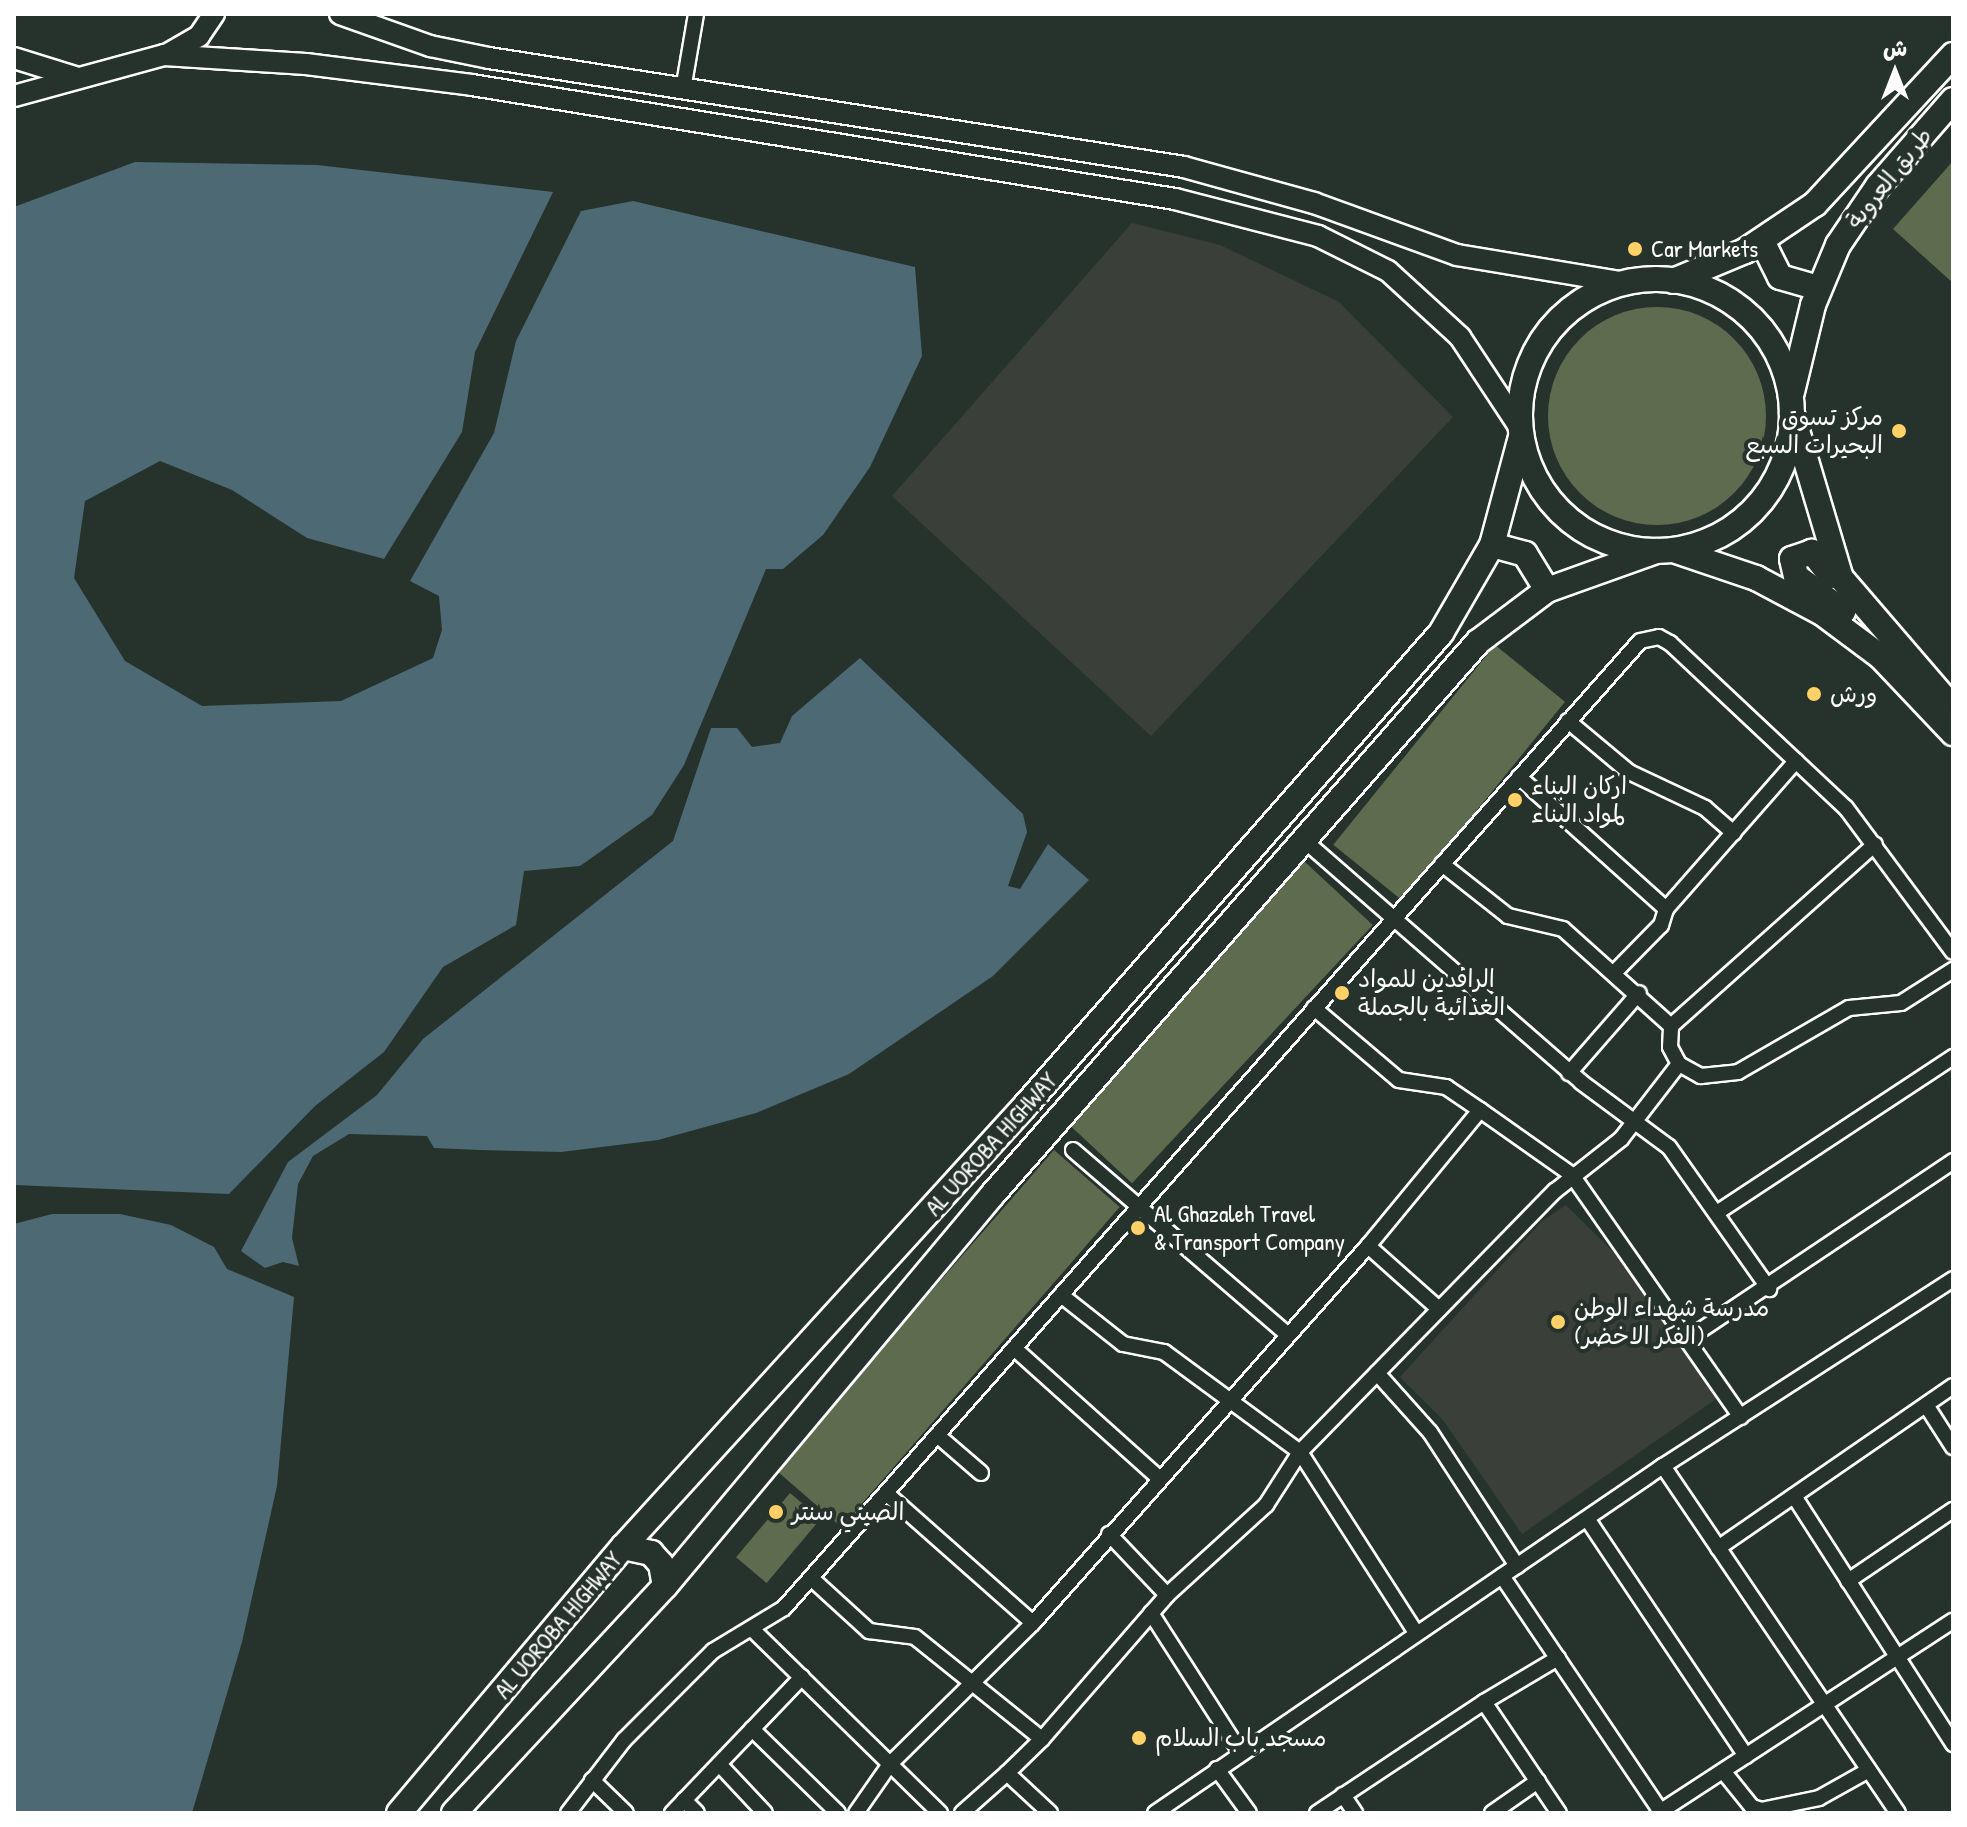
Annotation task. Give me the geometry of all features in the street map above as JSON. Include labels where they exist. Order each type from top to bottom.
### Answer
[{"type":"main road","points":[[14,96],[164,55],[199,36],[214,14]]},
{"type":"main road","points":[[340,14],[430,46],[683,90],[1184,167],[1314,203],[1457,255],[1626,283],[1673,281],[1719,295],[1758,325],[1783,366],[1830,555],[1856,599]]},
{"type":"main road","points":[[164,55],[306,64],[472,85],[1139,193],[1279,224],[1354,252],[1420,295],[1460,337],[1521,433],[1537,482],[1568,519],[1609,543],[1665,550],[1779,589],[1881,657]]},
{"type":"main road","name":"طريق العروبة","points":[[1673,281],[1762,241],[1846,175],[1953,55]]},
{"type":"main road","points":[[14,58],[76,77]]},
{"type":"main road","name":"طريق العروبة","points":[[1791,406],[1818,288],[1863,205],[1953,100]]},
{"type":"main road","points":[[1762,241],[1780,277],[1818,288]]},
{"type":"main road","points":[[1521,433],[1523,383],[1550,330],[1584,300],[1626,283]]},
{"type":"main road","points":[[1665,550],[1720,535],[1758,505],[1783,462],[1791,406]]},
{"type":"main road","name":"AL UOROBA HIGHWAY","points":[[399,1813],[623,1547],[1025,1106],[1428,649],[1464,600],[1492,545],[1521,433]]},
{"type":"main road","points":[[1492,545],[1525,554],[1547,590]]},
{"type":"main road","name":"AL UOROBA HIGHWAY","points":[[454,1813],[665,1586],[993,1194],[1478,642],[1547,590],[1665,550]]},
{"type":"main road","points":[[1953,708],[1816,555],[1795,555],[1796,576],[1844,613],[1953,733]]},
{"type":"main road","points":[[623,1547],[651,1553],[661,1564],[665,1586]]},
{"type":"street","points":[[683,90],[696,14]]},
{"type":"street","points":[[568,1813],[592,1780],[713,1651],[777,1615],[811,1578],[1635,645],[1659,637],[1796,761],[1875,844],[1953,952]]},
{"type":"street","points":[[1568,721],[1629,772],[1705,808],[1734,833]]},
{"type":"street","points":[[1616,971],[1665,920],[1666,909],[1796,761]]},
{"type":"street","points":[[1519,777],[1666,909]]},
{"type":"street","points":[[1305,841],[1569,1073],[1669,1147],[1718,1212],[1769,1289]]},
{"type":"street","points":[[1875,844],[1671,1026],[1670,1047],[1679,1064],[1701,1076],[1738,1072],[1849,1008],[1901,1003],[1953,970]]},
{"type":"street","points":[[1442,864],[1508,916],[1563,929],[1616,971],[1671,1026]]},
{"type":"street","points":[[1569,1073],[1639,993]]},
{"type":"street","points":[[1314,1008],[1399,1080],[1446,1087],[1572,1175],[1689,1338],[1741,1417]]},
{"type":"street","points":[[1718,1212],[1953,1057]]},
{"type":"street","points":[[962,1813],[1042,1739],[1167,1595],[1266,1505],[1300,1452],[1439,1309],[1572,1175],[1636,1120],[1679,1064]]},
{"type":"street","points":[[856,1813],[890,1764],[973,1686],[1033,1623],[1228,1397],[1368,1246],[1480,1110]]},
{"type":"street","points":[[1073,1150],[1287,1334]]},
{"type":"street","points":[[1689,1338],[1769,1289],[1953,1161]]},
{"type":"street","points":[[1368,1246],[1439,1309]]},
{"type":"street","points":[[1155,1813],[1663,1466],[1953,1279]]},
{"type":"street","points":[[1061,1295],[1123,1344],[1164,1352],[1300,1452],[1416,1633]]},
{"type":"street","points":[[1014,1348],[1159,1478]]},
{"type":"street","points":[[1377,1373],[1430,1432],[1517,1566]]},
{"type":"street","points":[[1718,1548],[1953,1386]]},
{"type":"street","points":[[1926,1405],[1953,1447]]},
{"type":"street","points":[[937,1435],[981,1473]]},
{"type":"street","points":[[1663,1466],[1898,1813]]},
{"type":"street","points":[[886,1493],[1033,1623]]},
{"type":"street","points":[[1794,1496],[1952,1742]]},
{"type":"street","points":[[1848,1581],[1953,1510]]},
{"type":"street","points":[[1588,1520],[1746,1756]]},
{"type":"street","points":[[1109,1534],[1167,1595]]},
{"type":"street","points":[[1502,1576],[1660,1812],[1953,1621]]},
{"type":"street","points":[[811,1578],[869,1631],[915,1637],[1042,1739]]},
{"type":"street","points":[[1151,1613],[1241,1753]]},
{"type":"street","points":[[753,1630],[938,1812]]},
{"type":"street","points":[[1317,1813],[1484,1702],[1558,1658]]},
{"type":"street","points":[[672,1813],[802,1677]]},
{"type":"street","points":[[1484,1702],[1559,1813]]},
{"type":"street","points":[[752,1729],[838,1813]]},
{"type":"street","points":[[719,1764],[765,1813]]},
{"type":"street","points":[[1217,1769],[1249,1813]]},
{"type":"street","points":[[1723,1771],[1752,1807],[1761,1810],[1819,1798],[1869,1770]]},
{"type":"street","points":[[1007,1773],[1050,1813]]},
{"type":"street","points":[[592,1780],[626,1813]]},
{"type":"street","points":[[1492,1813],[1538,1781]]},
{"type":"street","points":[[1343,1795],[1355,1813]]},
{"type":"street","points":[[684,1800],[697,1813]]},
{"type":"shaded area","points":[[1132,223],[1220,245],[1339,302],[1453,417],[1151,736],[892,496]]},
{"type":"shaded area","name":"مدرسة شهداء الوطن (الفكر الاخضر)","points":[[1566,1205],[1629,1268],[1719,1397],[1522,1534],[1443,1420],[1400,1377],[1542,1221]]},
{"type":"green space","points":[[1953,161],[1953,283],[1893,229]]},
{"type":"green space","points":[[1657,307],[1699,315],[1718,325],[1734,339],[1748,355],[1758,374],[1766,416],[1758,458],[1748,477],[1734,493],[1718,507],[1699,517],[1657,525],[1615,517],[1596,507],[1580,493],[1566,477],[1556,458],[1548,416],[1556,374],[1566,355],[1580,339],[1596,325],[1615,315]]},
{"type":"green space","points":[[1495,645],[1565,702],[1403,901],[1333,845]]},
{"type":"green space","points":[[1304,861],[1373,925],[1132,1183],[1063,1119]]},
{"type":"green space","points":[[1054,1150],[1120,1207],[841,1527],[776,1470]]},
{"type":"green space","points":[[790,1493],[821,1519],[767,1583],[736,1557]]},
{"type":"water","points":[[135,162],[317,165],[553,192],[475,352],[462,432],[384,559],[307,538],[232,490],[160,461],[85,501],[74,578],[125,661],[202,706],[341,701],[433,658],[442,630],[439,596],[410,581],[494,433],[516,341],[581,211],[633,201],[915,267],[922,356],[870,467],[823,535],[783,569],[766,569],[684,765],[652,815],[580,866],[524,871],[516,925],[443,967],[384,1052],[315,1106],[229,1194],[14,1185],[14,207]]},
{"type":"water","points":[[860,658],[1023,814],[1027,832],[1008,886],[1020,889],[1048,844],[1089,880],[993,976],[849,1074],[756,1113],[658,1140],[561,1152],[434,1148],[427,1136],[349,1134],[313,1156],[298,1184],[292,1238],[299,1266],[283,1262],[265,1268],[241,1251],[288,1162],[377,1095],[423,1039],[673,841],[711,728],[737,728],[752,747],[780,743],[792,716]]},
{"type":"water","points":[[52,1214],[120,1214],[171,1225],[214,1247],[227,1269],[294,1297],[277,1486],[242,1642],[192,1813],[14,1813],[14,1224]]},
{"type":"place","name":"Car Markets","points":[[1635,249]]},
{"type":"place","name":"مركز تسوق البحيرات السبع","points":[[1899,431]]},
{"type":"place","name":"ورش","points":[[1814,694]]},
{"type":"place","name":"اركان البناء لمواد البناء","points":[[1515,800]]},
{"type":"place","name":"الرافدين للمواد الغذائية بالجملة","points":[[1342,993]]},
{"type":"place","name":"Al Ghazaleh Travel & Transport Company","points":[[1138,1228]]},
{"type":"place","name":"مدرسة شهداء الوطن (الفكر الاخضر)","points":[[1558,1322]]},
{"type":"place","name":"الصيني سنتر","points":[[776,1512]]},
{"type":"place","name":"مسجد باب السلام","points":[[1139,1738]]}]
